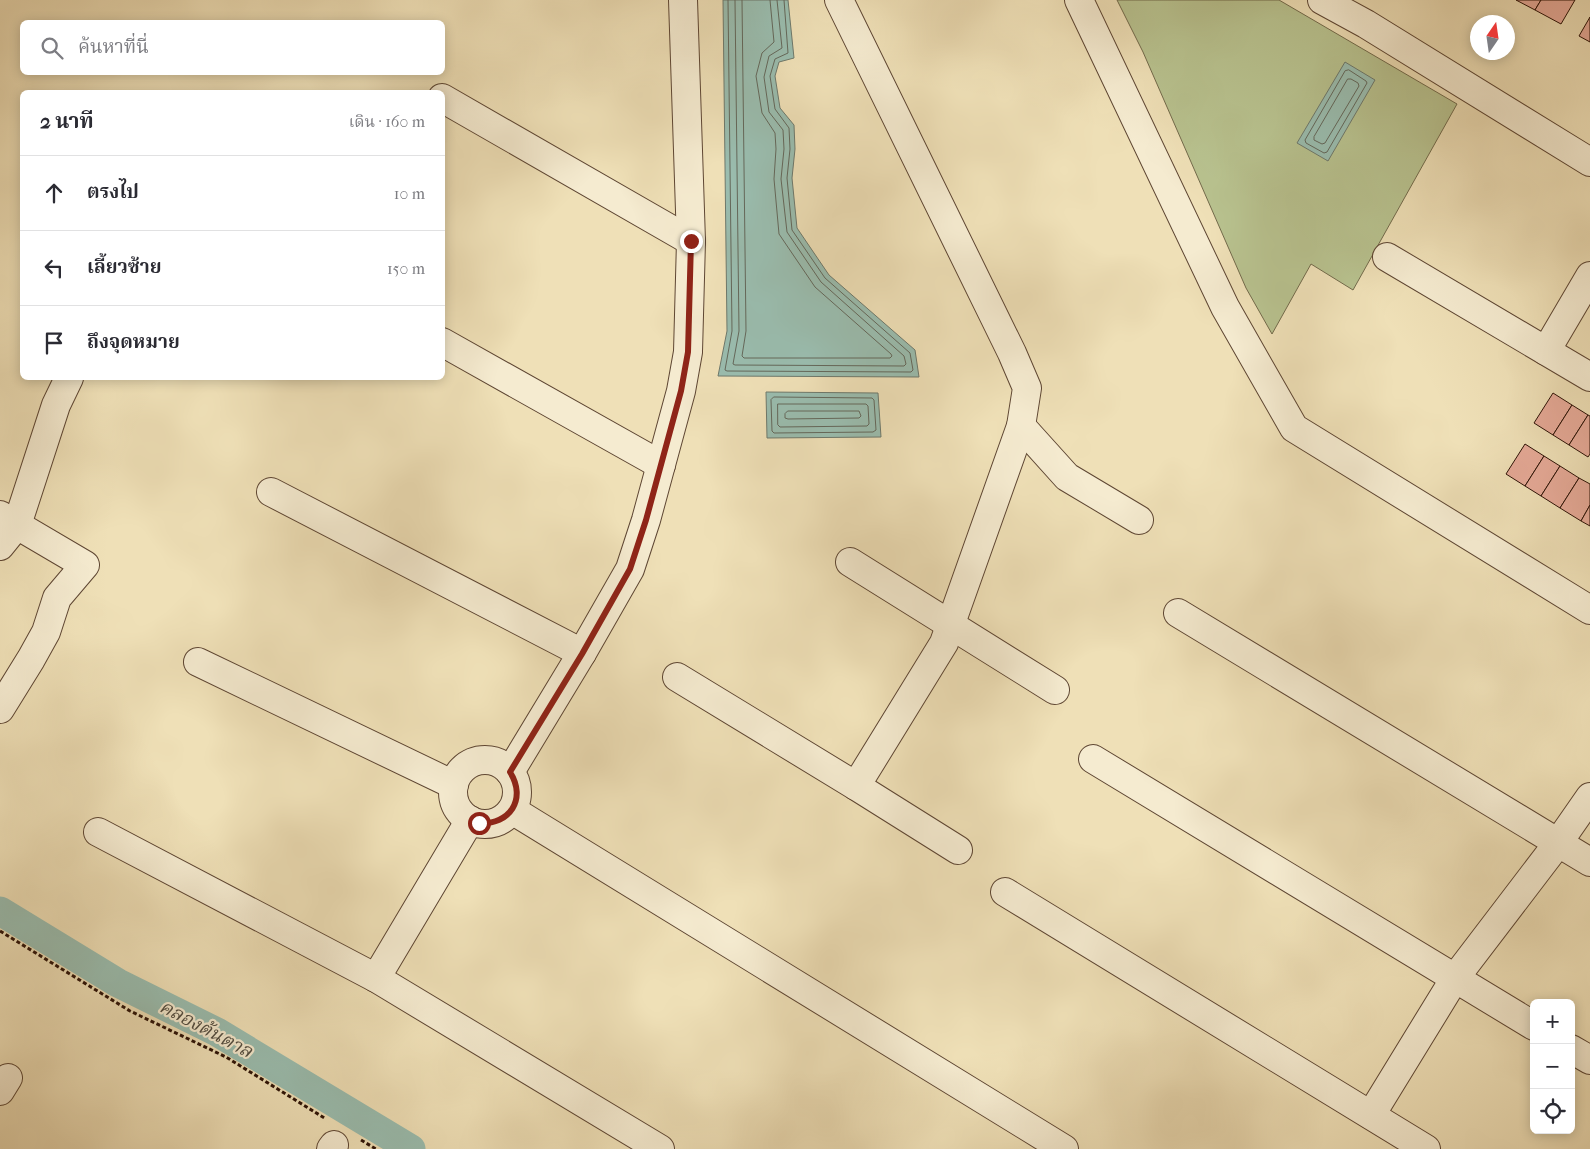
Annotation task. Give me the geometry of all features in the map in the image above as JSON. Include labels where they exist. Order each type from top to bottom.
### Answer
[{"type":"street","points":[[510,772],[582,654],[630,569],[646,520],[681,391],[688,352],[691,241],[683,0]]},
{"type":"street","points":[[839,0],[1012,353],[1027,388],[1021,426],[944,643],[856,786]]},
{"type":"street","points":[[1079,0],[1225,308],[1294,428],[1590,610]]},
{"type":"street","points":[[1322,0],[1366,24],[1590,162]]},
{"type":"street","points":[[445,100],[691,241]]},
{"type":"street","points":[[1387,257],[1590,378]]},
{"type":"street","points":[[1546,352],[1590,276]]},
{"type":"street","points":[[445,344],[661,465]]},
{"type":"street","points":[[0,546],[8,520],[68,380]]},
{"type":"street","points":[[1021,426],[1067,477],[1139,520]]},
{"type":"street","points":[[271,492],[582,654]]},
{"type":"street","points":[[0,709],[32,659],[46,632],[57,598],[85,564],[8,520]]},
{"type":"street","points":[[850,562],[1055,690]]},
{"type":"street","points":[[1178,613],[1590,862]]},
{"type":"street","points":[[198,662],[454,785]]},
{"type":"street","points":[[677,677],[958,850]]},
{"type":"street","points":[[1093,759],[1530,1024]]},
{"type":"street","points":[[493,760],[502,765],[516,780],[516,801],[512,810],[497,821],[479,823],[470,820],[456,805],[453,795],[454,785],[458,775],[473,762],[493,760]]},
{"type":"street","points":[[1370,1115],[1455,978],[1590,798]]},
{"type":"street","points":[[512,810],[1064,1149]]},
{"type":"street","points":[[376,978],[470,820]]},
{"type":"street","points":[[98,832],[376,978],[660,1149]]},
{"type":"street","points":[[1005,892],[1426,1149]]},
{"type":"street","points":[[1575,1051],[1590,1060]]},
{"type":"path","points":[[0,931],[130,1011],[226,1057],[338,1138],[376,1149]]},
{"type":"green space","points":[[1117,0],[1279,0],[1457,104],[1353,290],[1311,264],[1272,334],[1246,288],[1143,52]]},
{"type":"water","points":[[723,0],[788,0],[794,58],[779,62],[775,76],[780,108],[794,125],[795,149],[792,178],[797,228],[829,275],[915,350],[919,377],[718,376],[727,331]]},
{"type":"water","points":[[1345,62],[1375,80],[1328,161],[1297,143]]},
{"type":"water","points":[[766,392],[878,393],[881,437],[767,438]]},
{"type":"building","points":[[1516,0],[1541,0],[1535,10]]},
{"type":"building","points":[[1541,0],[1575,0],[1561,24],[1535,10]]},
{"type":"building","points":[[1590,17],[1590,42],[1579,36]]},
{"type":"building","points":[[1553,393],[1572,405],[1553,435],[1534,423]]},
{"type":"building","points":[[1572,405],[1588,415],[1569,445],[1553,435]]},
{"type":"building","points":[[1588,415],[1590,416],[1590,454],[1588,457],[1569,445]]},
{"type":"building","points":[[1525,444],[1544,456],[1525,486],[1506,474]]},
{"type":"building","points":[[1544,456],[1560,466],[1541,496],[1525,486]]},
{"type":"building","points":[[1560,466],[1579,478],[1560,508],[1541,496]]},
{"type":"building","points":[[1579,478],[1590,484],[1590,505],[1581,521],[1560,508]]},
{"type":"building","points":[[1590,505],[1590,526],[1581,521]]},
{"type":"waterway","name":"คลองต้นตาล","points":[[0,911],[118,983],[217,1032],[411,1149]]},
{"type":"route","points":[[479,823],[497,821],[512,810],[516,801],[517,790],[516,780],[510,772],[582,654],[630,569],[646,520],[681,391],[688,352],[691,241]]}]
